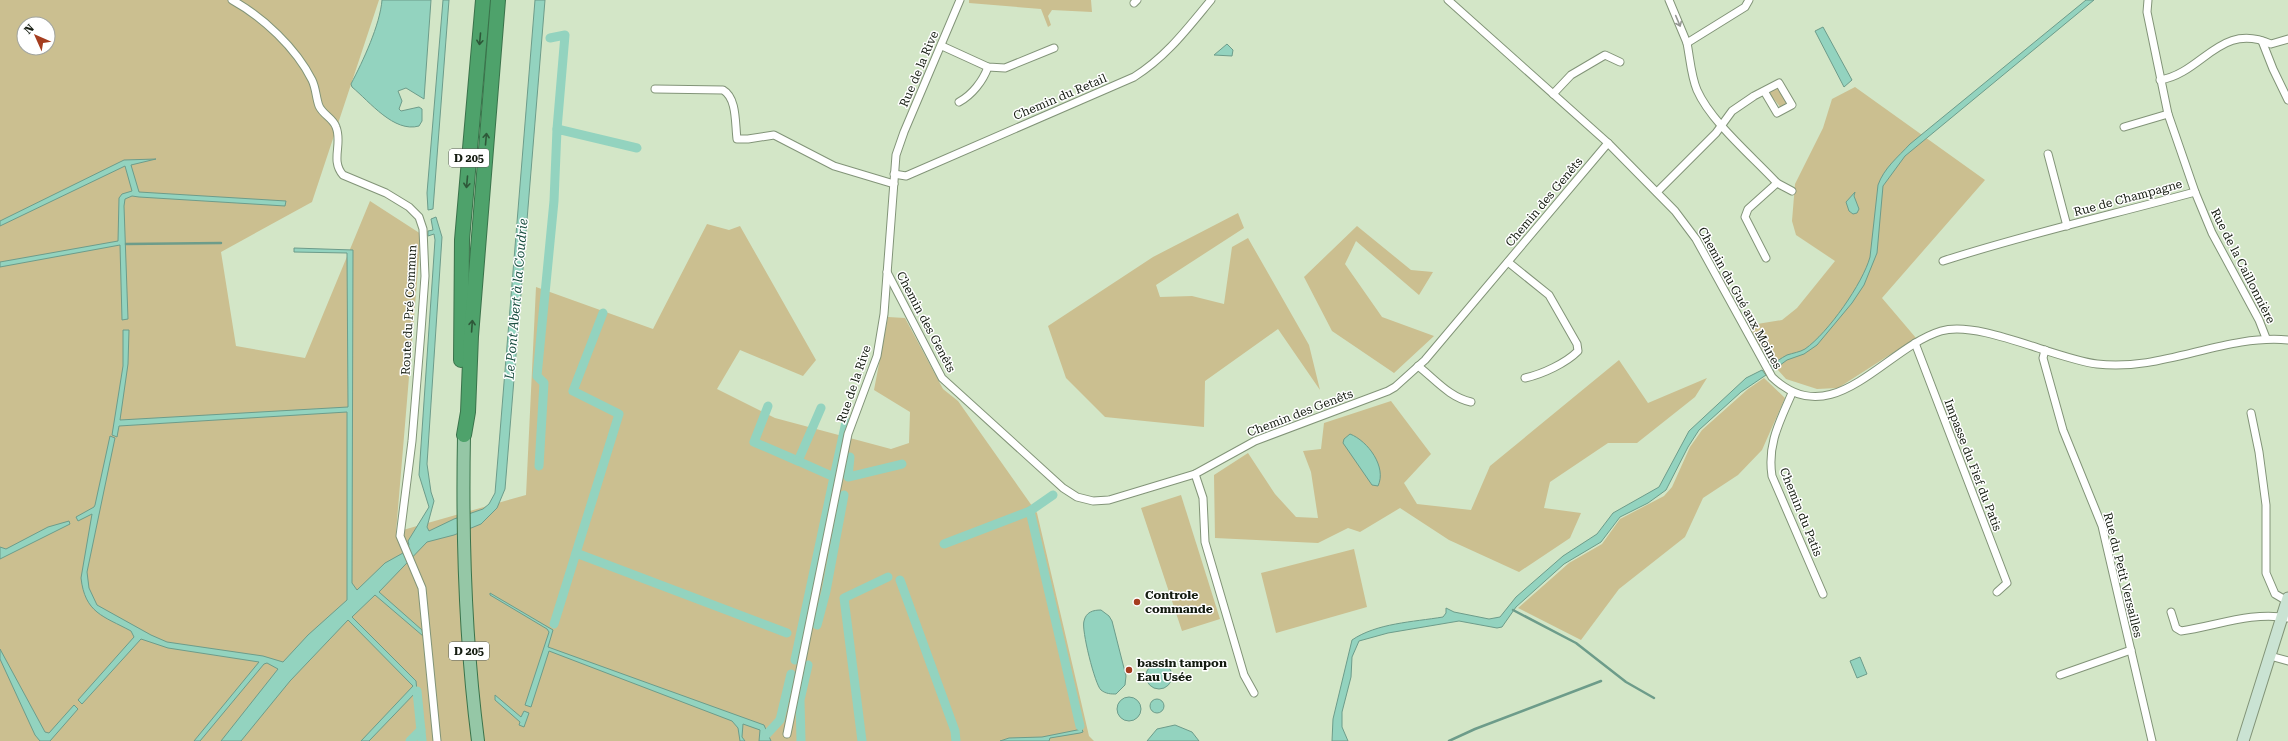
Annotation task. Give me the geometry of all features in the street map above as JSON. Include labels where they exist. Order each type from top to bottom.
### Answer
[{"type":"highway","name":"D 205","points":[[464,434],[462,412],[461,345],[462,240],[483,0]]},
{"type":"highway","name":"D 205","points":[[464,434],[468,412],[473,312],[498,0]]},
{"type":"main road","name":"D 205","points":[[464,434],[464,561],[469,662],[478,741]]},
{"type":"main road","points":[[2243,741],[2270,656],[2285,618],[2288,599]]},
{"type":"street","name":"Route du Pré Commun","points":[[232,0],[267,25],[302,64],[312,80],[318,105],[322,111],[332,119],[337,128],[338,138],[336,159],[338,169],[343,174],[401,201],[414,211],[422,223],[424,244],[424,276],[412,441],[401,526],[402,544],[420,579],[423,594],[437,741]]},
{"type":"street","name":"Rue de la Rive","points":[[787,734],[848,434],[877,356],[884,314],[896,156],[904,132],[942,46],[960,0]]},
{"type":"street","name":"Chemin du Retail","points":[[894,174],[906,176],[1134,77],[1152,65],[1176,44],[1211,0]]},
{"type":"street","name":"Chemin du Gué aux Moines","points":[[1448,0],[1608,143],[1683,220],[1696,239],[1772,377],[1782,388],[1792,393],[1809,397],[1829,396],[1849,389],[1915,343],[1942,331],[1970,330],[2096,364],[2127,366],[2165,360],[2230,344],[2266,338],[2288,340]]},
{"type":"street","points":[[1669,0],[1687,43],[1697,90],[1708,108],[1777,183],[1792,191]]},
{"type":"street","points":[[1687,43],[1745,7],[1748,0]]},
{"type":"street","name":"Rue de la Caillonnière","points":[[2148,0],[2147,12],[2168,114],[2195,192],[2212,233],[2259,320],[2266,338]]},
{"type":"street","points":[[2160,80],[2175,78],[2222,44],[2241,38],[2262,40],[2271,44],[2288,39]]},
{"type":"street","points":[[2262,40],[2273,69],[2288,100]]},
{"type":"street","points":[[942,46],[988,67],[1005,68],[1054,48]]},
{"type":"street","points":[[1553,94],[1571,75],[1605,55],[1620,62]]},
{"type":"street","points":[[959,102],[967,98],[985,77],[988,67]]},
{"type":"street","points":[[655,90],[723,90],[729,93],[732,100],[737,138],[748,140],[774,135],[834,166],[894,184]]},
{"type":"street","points":[[1657,192],[1716,133],[1732,111],[1764,91]]},
{"type":"street","points":[[2124,127],[2168,114]]},
{"type":"street","name":"Chemin des Genêts","points":[[887,272],[942,378],[1063,488],[1078,497],[1093,501],[1109,500],[1196,474],[1255,441],[1396,387],[1418,366],[1608,143]]},
{"type":"street","name":"Rue de Champagne","points":[[2048,154],[2067,226]]},
{"type":"street","points":[[1766,258],[1745,217],[1748,209],[1777,183]]},
{"type":"street","name":"Rue de Champagne","points":[[1943,261],[2012,238],[2067,226],[2195,192]]},
{"type":"street","points":[[1508,262],[1549,295],[1578,344],[1578,350],[1573,356],[1536,376],[1525,378]]},
{"type":"street","name":"Impasse du Fief du Patis","points":[[1915,343],[2007,583],[1997,592]]},
{"type":"street","name":"Rue du Petit Versailles","points":[[2045,350],[2043,358],[2063,430],[2102,526],[2152,741]]},
{"type":"street","points":[[1418,366],[1441,387],[1459,399],[1471,402]]},
{"type":"street","name":"Chemin du Patis","points":[[1792,393],[1775,433],[1769,458],[1772,476],[1823,594]]},
{"type":"street","points":[[2251,413],[2259,452],[2266,505],[2266,573],[2276,594],[2288,599]]},
{"type":"street","points":[[1196,474],[1203,498],[1205,542],[1244,675],[1254,693]]},
{"type":"street","points":[[2171,612],[2176,628],[2181,631],[2222,622],[2270,616],[2285,618]]},
{"type":"street","points":[[2060,675],[2131,650]]},
{"type":"street","points":[[2270,656],[2288,661]]},
{"type":"shaded area","points":[[0,0],[379,0],[312,202],[221,252],[236,346],[305,358],[370,201],[421,234],[396,532],[526,495],[536,287],[653,329],[707,224],[729,230],[740,226],[816,360],[803,376],[740,350],[717,389],[775,418],[891,449],[909,443],[910,412],[874,390],[888,317],[905,318],[943,389],[958,401],[1037,513],[1089,736],[1094,741],[0,741]]},
{"type":"shaded area","points":[[969,0],[1091,0],[1092,12],[1052,10],[1048,16],[1051,25],[1048,27],[1041,9],[969,3]]},
{"type":"shaded area","points":[[1777,87],[1787,102],[1781,108],[1769,93]]},
{"type":"shaded area","points":[[1855,87],[1985,180],[1882,298],[1916,338],[1838,388],[1817,389],[1786,379],[1769,360],[1753,335],[1751,325],[1782,320],[1797,308],[1835,261],[1796,235],[1792,221],[1795,184],[1823,128],[1832,99]]},
{"type":"shaded area","points":[[1238,213],[1244,228],[1156,285],[1160,297],[1192,296],[1224,304],[1232,247],[1248,238],[1309,345],[1320,390],[1278,329],[1205,381],[1204,427],[1105,417],[1066,378],[1048,326],[1153,257]]},
{"type":"shaded area","points":[[1357,226],[1411,270],[1433,272],[1419,295],[1356,241],[1345,264],[1382,317],[1434,336],[1394,373],[1332,331],[1304,277]]},
{"type":"shaded area","points":[[1619,360],[1648,403],[1707,378],[1695,397],[1637,443],[1608,443],[1550,482],[1544,508],[1581,513],[1570,538],[1519,572],[1449,540],[1400,508],[1360,532],[1348,528],[1318,543],[1215,538],[1214,475],[1248,453],[1275,494],[1296,517],[1318,518],[1311,472],[1303,451],[1321,449],[1324,423],[1391,401],[1431,454],[1404,483],[1417,504],[1471,510],[1490,466]]},
{"type":"shaded area","points":[[1764,378],[1785,398],[1762,450],[1738,475],[1703,498],[1685,537],[1619,589],[1581,640],[1518,608],[1569,563],[1602,544],[1620,519],[1664,496],[1672,487],[1690,447],[1702,430],[1748,389]]},
{"type":"shaded area","points":[[1181,495],[1220,619],[1182,631],[1141,508]]},
{"type":"shaded area","points":[[1354,549],[1367,607],[1276,633],[1261,573]]},
{"type":"water","points":[[382,0],[431,0],[424,99],[406,88],[398,91],[402,101],[399,109],[401,111],[419,107],[422,109],[422,121],[419,126],[410,127],[392,121],[375,108],[352,87],[351,84],[366,54],[381,10]]},
{"type":"water","points":[[443,0],[449,0],[433,209],[428,210],[427,193]]},
{"type":"water","name":"Le Pont Abert à la Coudrie","points":[[535,0],[545,0],[505,489],[497,508],[481,524],[454,535],[427,542],[379,592],[422,630],[423,636],[375,595],[352,617],[416,681],[417,691],[369,741],[361,741],[413,686],[348,620],[290,681],[241,741],[221,741],[278,669],[267,663],[264,664],[200,741],[194,741],[259,662],[168,648],[141,639],[82,704],[78,700],[134,637],[131,631],[104,617],[91,606],[83,590],[81,578],[92,514],[78,521],[76,517],[95,505],[110,436],[115,438],[87,572],[89,588],[97,605],[151,635],[167,642],[263,656],[283,662],[308,635],[347,600],[347,412],[119,426],[117,437],[112,435],[123,366],[123,330],[129,330],[128,364],[120,420],[348,407],[347,253],[294,252],[294,248],[353,250],[352,583],[357,590],[385,563],[403,553],[409,545],[408,541],[429,507],[419,475],[435,240],[434,234],[428,236],[428,231],[433,230],[431,219],[436,217],[442,237],[427,464],[431,492],[434,501],[427,527],[429,531],[454,519],[483,509],[489,504],[495,493]]},
{"type":"water","points":[[2086,0],[2094,0],[1905,156],[1883,186],[1877,253],[1864,285],[1852,303],[1817,345],[1804,354],[1787,360],[1772,371],[1769,366],[1787,355],[1805,349],[1824,332],[1844,307],[1860,280],[1870,257],[1878,185],[1884,173],[1892,163],[1910,144]]},
{"type":"water","points":[[1823,27],[1852,80],[1844,87],[1815,31]]},
{"type":"water","points":[[1227,44],[1233,50],[1232,56],[1214,55]]},
{"type":"water","points":[[156,159],[131,165],[139,192],[286,201],[285,206],[132,196],[125,199],[128,319],[122,320],[120,245],[0,267],[0,262],[118,241],[119,198],[122,194],[132,191],[125,166],[0,226],[0,221],[124,160]]},
{"type":"water","points":[[1855,192],[1854,196],[1859,209],[1857,213],[1853,214],[1849,211],[1846,202]]},
{"type":"water","points":[[1762,370],[1766,375],[1741,392],[1699,430],[1688,447],[1666,490],[1648,503],[1620,517],[1601,542],[1564,564],[1516,607],[1502,627],[1497,628],[1459,621],[1388,633],[1359,641],[1352,657],[1351,677],[1342,712],[1342,727],[1348,741],[1332,741],[1333,719],[1352,640],[1362,634],[1384,627],[1443,617],[1446,613],[1446,608],[1454,612],[1489,619],[1500,617],[1516,597],[1563,556],[1597,534],[1613,513],[1659,487],[1689,431],[1746,378]]},
{"type":"water","points":[[1350,434],[1363,442],[1378,463],[1380,479],[1378,486],[1372,485],[1343,443],[1344,439]]},
{"type":"water","points":[[69,521],[70,524],[0,559],[0,547],[6,549],[48,527]]},
{"type":"water","points":[[490,593],[553,630],[548,647],[764,725],[771,741],[759,741],[760,730],[743,724],[742,737],[745,741],[740,741],[738,728],[732,721],[549,651],[531,707],[525,705],[549,632],[547,629],[490,595]]},
{"type":"water","points":[[1095,610],[1101,610],[1109,616],[1112,621],[1126,676],[1125,685],[1116,694],[1105,692],[1098,686],[1086,645],[1084,621],[1086,615]]},
{"type":"water","points":[[0,649],[45,732],[49,733],[74,705],[78,709],[50,741],[40,741],[35,735],[0,659]]},
{"type":"water","points":[[1860,657],[1867,674],[1857,678],[1850,661]]},
{"type":"water","points":[[1159,663],[1168,667],[1172,676],[1168,685],[1159,689],[1150,685],[1146,676],[1150,667]]},
{"type":"water","points":[[495,695],[521,717],[524,711],[529,713],[524,727],[519,725],[520,722],[495,700]]},
{"type":"water","points":[[1129,697],[1138,700],[1141,709],[1138,718],[1129,721],[1120,718],[1117,709],[1120,700]]},
{"type":"water","points":[[1157,699],[1162,701],[1164,706],[1162,711],[1157,713],[1152,711],[1150,706],[1152,701]]},
{"type":"water","points":[[1175,725],[1192,732],[1199,741],[1147,741],[1157,729]]},
{"type":"water","points":[[1082,729],[1083,732],[1050,738],[1049,741],[1000,741],[1009,738],[1042,737]]},
{"type":"waterway","points":[[550,38],[565,35],[557,129]]},
{"type":"waterway","points":[[539,466],[544,383],[537,376],[554,201],[557,129],[637,148]]},
{"type":"waterway","points":[[126,244],[221,243]]},
{"type":"waterway","points":[[554,624],[619,414],[573,391],[603,313]]},
{"type":"waterway","points":[[768,406],[754,442],[798,461],[821,408]]},
{"type":"waterway","points":[[798,461],[834,477],[846,422]]},
{"type":"waterway","points":[[850,457],[848,477],[902,464]]},
{"type":"waterway","points":[[795,660],[834,477]]},
{"type":"waterway","points":[[817,625],[826,591],[844,495]]},
{"type":"waterway","points":[[1053,495],[1030,511],[1080,726]]},
{"type":"waterway","points":[[944,544],[1030,511]]},
{"type":"waterway","points":[[576,553],[787,633]]},
{"type":"waterway","points":[[862,741],[844,598],[888,577]]},
{"type":"waterway","points":[[900,580],[955,731],[956,741]]},
{"type":"waterway","points":[[1513,610],[1576,643],[1626,682],[1654,698]]},
{"type":"waterway","points":[[801,741],[800,700],[808,665]]},
{"type":"waterway","points":[[767,734],[780,720],[791,674]]},
{"type":"waterway","points":[[1449,741],[1475,729],[1601,681]]},
{"type":"waterway","points":[[417,691],[422,741]]},
{"type":"waterway","points":[[410,741],[421,730]]},
{"type":"place","name":"Controle commande","points":[[1137,602]]},
{"type":"place","name":"bassin tampon Eau Usée","points":[[1129,670]]}]
